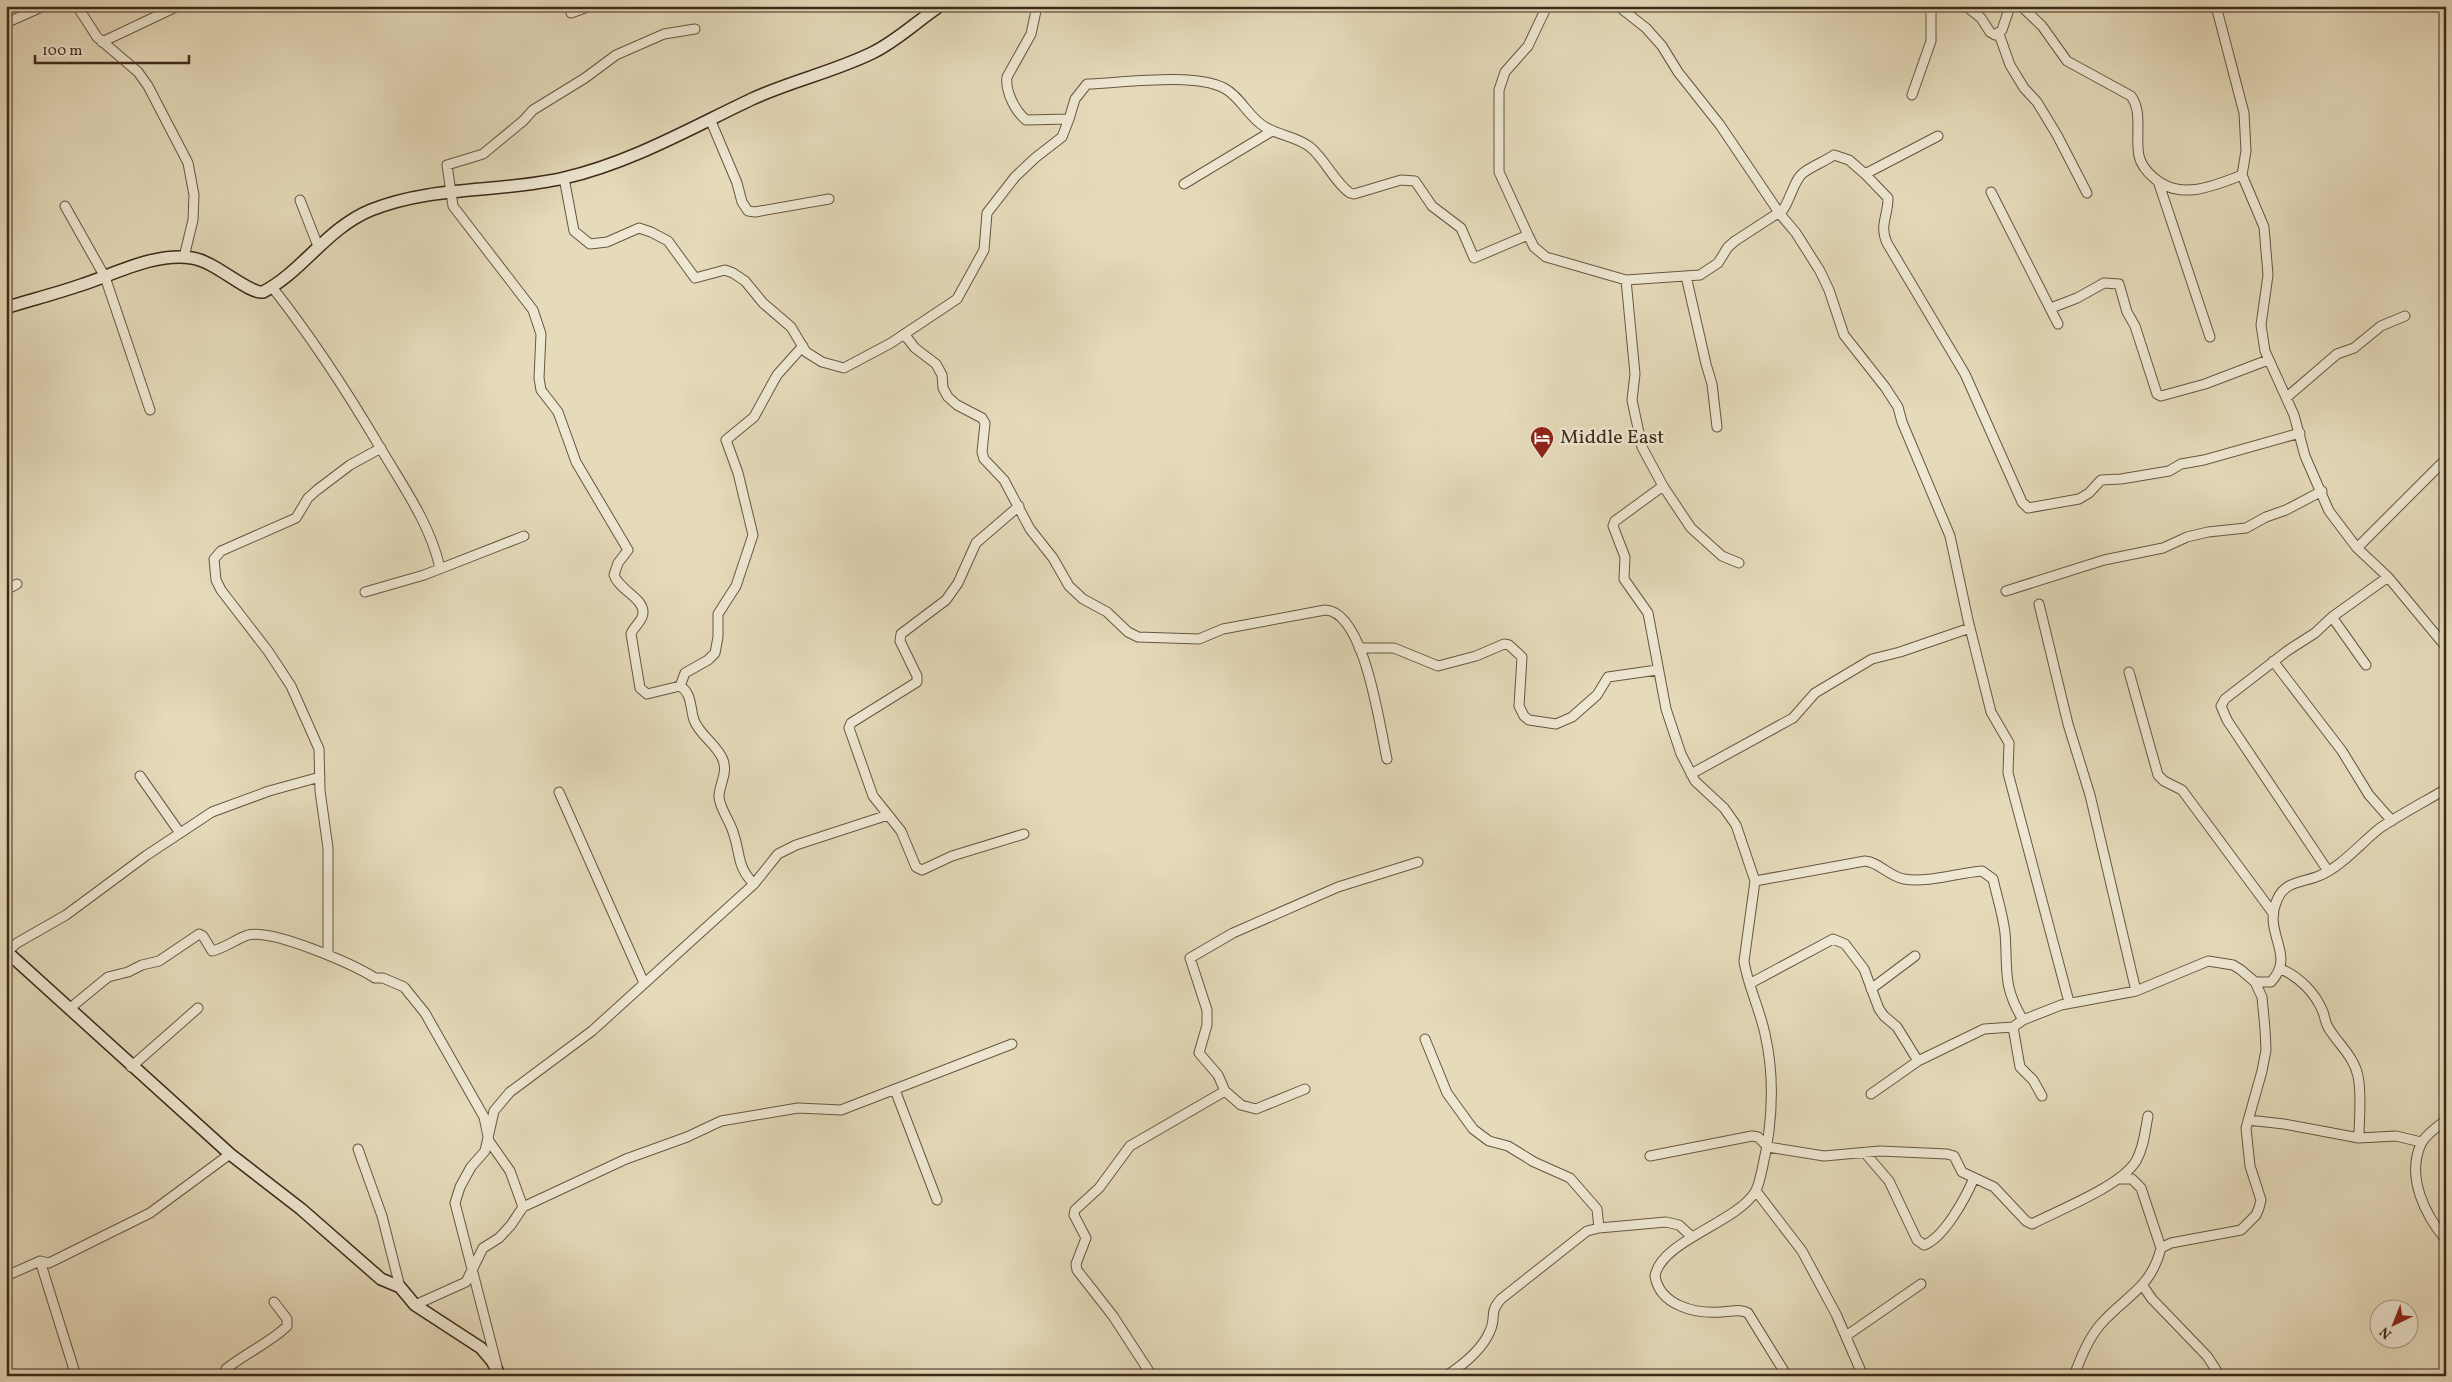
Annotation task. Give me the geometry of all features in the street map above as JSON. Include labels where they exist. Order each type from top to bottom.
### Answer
[{"type":"street","points":[[6,23],[44,6]]},
{"type":"street","points":[[77,6],[102,42],[138,72],[148,86],[188,163],[194,195],[193,220],[184,257]]},
{"type":"street","points":[[102,42],[178,6]]},
{"type":"street","points":[[570,13],[590,6]]},
{"type":"street","points":[[6,310],[19,304],[154,260],[184,257],[201,259],[257,292],[263,292],[272,287],[318,246],[350,222],[372,209],[412,197],[515,186],[564,178],[609,165],[764,94],[873,53],[940,6]]},
{"type":"street","points":[[1037,6],[1031,34],[1007,77],[1008,92],[1026,120],[1069,118]]},
{"type":"street","points":[[1547,6],[1528,46],[1505,72],[1499,90],[1499,172],[1534,247],[1546,257],[1626,280],[1700,275],[1708,271],[1735,241],[1775,215],[1780,214],[1788,205],[1791,194],[1802,173],[1834,155],[1849,160],[1888,198],[1888,212],[1882,232],[1887,244],[1965,374],[2022,502],[2028,508],[2080,499],[2089,493],[2101,480],[2121,479],[2169,471],[2181,464],[2204,460],[2300,433]]},
{"type":"street","points":[[1618,6],[1646,28],[1662,46],[1678,72],[1720,125],[1780,214],[1796,233],[1820,271],[1829,290],[1844,336],[1877,375],[1898,407],[1902,422],[1950,536],[1991,712],[2009,743],[2008,773],[2069,1002]]},
{"type":"street","points":[[1912,95],[1931,41],[1931,6]]},
{"type":"street","points":[[1966,6],[1981,18],[1990,32],[1995,35],[1999,34]]},
{"type":"street","points":[[1999,34],[2010,6]]},
{"type":"street","points":[[2021,6],[2045,30],[2067,61],[2131,96],[2136,112],[2139,157],[2146,171],[2158,181],[2174,189],[2188,191],[2242,175]]},
{"type":"street","points":[[2216,6],[2244,113],[2246,151],[2242,175],[2264,226],[2268,275],[2261,325],[2268,360],[2287,397],[2300,433],[2305,456],[2322,491],[2329,511],[2357,548],[2388,576],[2446,647]]},
{"type":"street","points":[[680,686],[647,694],[640,688],[631,634],[641,618],[642,610],[637,600],[618,583],[614,575],[618,563],[628,550],[576,462],[558,412],[541,390],[539,378],[541,334],[533,310],[458,213],[449,192],[447,165],[481,156],[523,121],[532,110],[585,78],[616,56],[664,34],[695,29]]},
{"type":"street","points":[[1999,34],[2010,65],[2058,135],[2087,193]]},
{"type":"street","points":[[564,178],[574,231],[590,244],[607,242],[639,228],[651,232],[668,241],[694,278],[725,270],[745,281],[762,303],[791,327],[803,346],[814,358],[832,366],[844,368],[904,334],[954,302],[962,293],[985,246],[987,213],[1015,177],[1035,158],[1062,137],[1076,99],[1087,84],[1186,80],[1222,88],[1236,99],[1253,118],[1272,131],[1287,134],[1307,144],[1350,193],[1354,194],[1402,180],[1415,181],[1432,206],[1460,228],[1474,258],[1528,235]]},
{"type":"street","points":[[710,119],[737,183],[742,202],[748,210],[755,212],[829,199]]},
{"type":"street","points":[[1184,184],[1272,131]]},
{"type":"street","points":[[1865,174],[1938,136]]},
{"type":"street","points":[[2158,181],[2210,337]]},
{"type":"street","points":[[1991,192],[2058,324]]},
{"type":"street","points":[[300,200],[318,246]]},
{"type":"street","points":[[65,206],[105,277],[150,410]]},
{"type":"street","points":[[1686,276],[1712,384],[1717,427]]},
{"type":"street","points":[[1626,280],[1635,374],[1632,391],[1633,406],[1642,447],[1663,486],[1691,528],[1722,556],[1739,563]]},
{"type":"street","points":[[2051,308],[2077,298],[2104,283],[2118,284],[2127,312],[2135,326],[2157,394],[2161,396],[2204,384],[2268,360]]},
{"type":"street","points":[[272,287],[356,404],[420,514],[440,568]]},
{"type":"street","points":[[2287,397],[2337,354],[2354,348],[2381,326],[2405,316]]},
{"type":"street","points":[[904,334],[915,348],[936,364],[942,375],[943,388],[948,397],[957,405],[982,418],[985,423],[982,452],[984,459],[1004,480],[1035,537],[1053,558],[1074,592],[1108,612],[1133,636],[1199,638],[1223,629],[1328,610],[1342,620],[1359,648],[1371,678],[1387,759]]},
{"type":"street","points":[[680,686],[685,673],[708,660],[715,653],[718,637],[718,614],[736,586],[753,535],[740,480],[726,440],[754,417],[778,375],[803,346]]},
{"type":"street","points":[[328,954],[328,856],[320,792],[319,749],[296,696],[268,651],[220,590],[216,580],[214,559],[220,551],[296,518],[308,498],[317,490],[350,464],[381,448]]},
{"type":"street","points":[[2357,548],[2446,459]]},
{"type":"street","points":[[1663,486],[1615,522],[1613,526],[1625,557],[1624,579],[1648,612],[1657,670],[1672,730],[1691,774],[1701,788],[1724,808],[1736,825],[1755,881],[1744,960],[1746,974],[1751,983],[1766,1035],[1771,1084],[1768,1147],[1756,1191],[1734,1212],[1692,1236],[1656,1269],[1656,1282],[1660,1289],[1677,1305],[1709,1313],[1739,1310],[1748,1314],[1786,1376]]},
{"type":"street","points":[[2006,591],[2104,560],[2163,548],[2188,537],[2208,532],[2246,528],[2322,491]]},
{"type":"street","points":[[1019,506],[976,543],[958,583],[946,600],[901,634],[900,641],[917,676],[917,682],[849,725],[873,796],[905,840],[916,867],[922,870],[952,856],[1024,834]]},
{"type":"street","points":[[365,592],[440,568],[524,536]]},
{"type":"street","points":[[2328,871],[2227,720],[2221,706],[2225,699],[2273,661],[2315,633],[2332,617],[2388,576]]},
{"type":"street","points":[[6,590],[17,584]]},
{"type":"street","points":[[2038,604],[2068,724],[2090,794],[2136,991]]},
{"type":"street","points":[[2332,617],[2366,665]]},
{"type":"street","points":[[1691,774],[1793,718],[1815,693],[1872,658],[1900,652],[1970,628]]},
{"type":"street","points":[[1359,648],[1394,648],[1438,666],[1476,656],[1504,644],[1509,644],[1522,657],[1519,702],[1521,713],[1530,720],[1555,724],[1576,714],[1597,695],[1611,676],[1657,670]]},
{"type":"street","points":[[2273,661],[2342,751],[2369,795],[2392,821]]},
{"type":"street","points":[[2129,672],[2158,774],[2164,781],[2182,790],[2273,913]]},
{"type":"street","points":[[680,686],[687,693],[697,727],[714,746],[724,762],[725,773],[719,793],[720,801],[734,833],[742,870],[754,884]]},
{"type":"street","points":[[140,776],[180,833]]},
{"type":"street","points":[[320,777],[242,800],[212,812],[66,915],[17,943],[7,951],[131,1067],[230,1154],[301,1209],[381,1279],[400,1287]]},
{"type":"street","points":[[2262,997],[2281,969],[2283,959],[2274,932],[2273,913],[2277,899],[2284,889],[2294,882],[2328,871],[2380,828],[2446,789]]},
{"type":"street","points":[[559,792],[644,983]]},
{"type":"street","points":[[500,1376],[455,1203],[460,1187],[471,1167],[485,1151],[489,1141],[490,1121],[501,1102],[510,1092],[592,1030],[754,884],[778,854],[888,815]]},
{"type":"street","points":[[1755,881],[1865,861],[1874,864],[1891,875],[1904,879],[1982,871],[1993,879],[2004,932],[2008,985],[2015,1007],[2023,1020]]},
{"type":"street","points":[[1305,1089],[1256,1109],[1241,1105],[1224,1091],[1216,1072],[1199,1053],[1205,1033],[1207,1010],[1190,958],[1233,933],[1338,887],[1418,862]]},
{"type":"street","points":[[69,1009],[108,977],[159,961],[199,934],[203,936],[212,951],[251,935],[281,938],[328,954],[375,978],[383,978],[404,987],[425,1013],[484,1117],[489,1141],[510,1171],[523,1207]]},
{"type":"street","points":[[1751,983],[1833,939],[1844,944],[1864,970],[1870,990],[1879,1009],[1897,1027],[1918,1061]]},
{"type":"street","points":[[1870,990],[1915,956]]},
{"type":"street","points":[[1871,1094],[1918,1061],[1984,1029],[2013,1027],[2023,1020],[2069,1002],[2136,991],[2208,961],[2232,965],[2255,982],[2262,997],[2266,1050],[2246,1128],[2250,1166],[2261,1200],[2256,1216],[2241,1230],[2171,1242],[2161,1248]]},
{"type":"street","points":[[2281,969],[2294,974],[2321,1006],[2328,1026],[2342,1043],[2355,1067],[2359,1084],[2359,1138]]},
{"type":"street","points":[[2255,982],[2271,982]]},
{"type":"street","points":[[131,1067],[198,1008]]},
{"type":"street","points":[[2013,1027],[2020,1067],[2033,1080],[2042,1096]]},
{"type":"street","points":[[1425,1039],[1447,1092],[1473,1129],[1489,1141],[1508,1146],[1534,1162],[1570,1178],[1597,1209],[1599,1228]]},
{"type":"street","points":[[414,1305],[466,1282],[483,1248],[499,1238],[512,1225],[523,1207],[626,1159],[687,1137],[721,1121],[798,1108],[841,1110],[1012,1044]]},
{"type":"street","points":[[895,1090],[937,1200]]},
{"type":"street","points":[[1152,1376],[1113,1316],[1077,1270],[1076,1264],[1086,1238],[1074,1213],[1099,1188],[1130,1146],[1224,1091]]},
{"type":"street","points":[[1650,1156],[1752,1136],[1758,1137],[1768,1147],[1824,1156],[1900,1151],[1952,1155],[1962,1172],[1994,1187],[2026,1221],[2032,1224],[2120,1179],[2135,1162],[2142,1148],[2148,1116]]},
{"type":"street","points":[[2248,1120],[2284,1124],[2359,1138],[2402,1137],[2421,1142]]},
{"type":"street","points":[[2446,1120],[2421,1142],[2416,1164],[2418,1188],[2424,1209],[2446,1240]]},
{"type":"street","points":[[358,1150],[382,1216],[400,1287],[414,1305],[481,1348],[492,1361],[500,1376]]},
{"type":"street","points":[[1865,1153],[1889,1181],[1917,1240],[1924,1245],[1931,1242],[1954,1214],[1974,1178]]},
{"type":"street","points":[[6,1276],[40,1261],[49,1263],[143,1217],[174,1198],[230,1154]]},
{"type":"street","points":[[2074,1376],[2079,1360],[2099,1326],[2115,1309],[2144,1286],[2153,1270],[2161,1248],[2141,1188],[2132,1178],[2120,1179]]},
{"type":"street","points":[[1756,1191],[1802,1251],[1846,1336],[1863,1376]]},
{"type":"street","points":[[1446,1376],[1464,1364],[1487,1337],[1492,1324],[1492,1310],[1501,1299],[1582,1234],[1599,1228],[1676,1223],[1692,1236]]},
{"type":"street","points":[[40,1261],[76,1376]]},
{"type":"street","points":[[1846,1336],[1921,1284]]},
{"type":"street","points":[[2144,1286],[2152,1299],[2207,1356],[2220,1376]]},
{"type":"street","points":[[236,1376],[226,1369],[244,1355],[281,1333],[287,1326],[287,1318],[274,1302]]},
{"type":"place","name":"Middle East","points":[[1542,459]]}]
